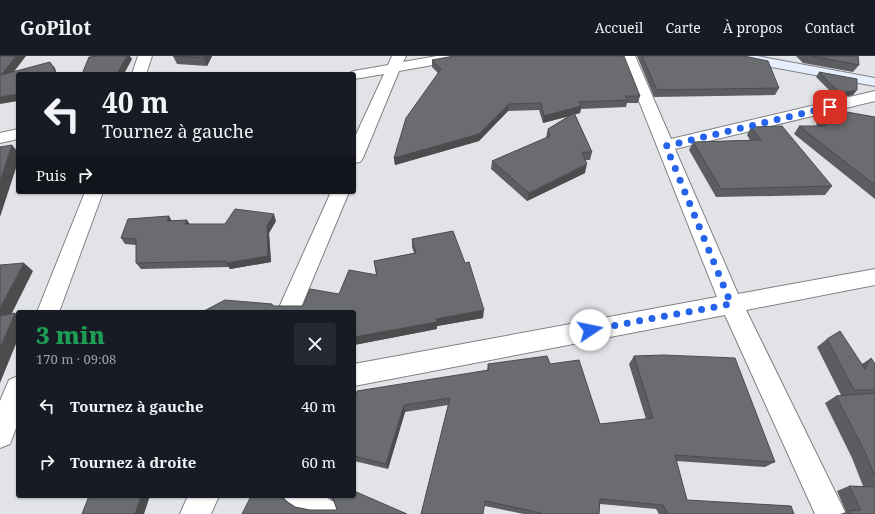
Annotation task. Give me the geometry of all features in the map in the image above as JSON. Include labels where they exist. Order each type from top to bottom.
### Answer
[{"type":"main road","points":[[734,56],[875,82]]},
{"type":"street","points":[[140,72],[145,56]]},
{"type":"street","points":[[356,74],[396,63],[461,56]]},
{"type":"street","points":[[628,56],[731,304],[831,514]]},
{"type":"street","points":[[356,153],[396,63]]},
{"type":"street","points":[[666,146],[875,96]]},
{"type":"street","points":[[0,138],[16,134]]},
{"type":"street","points":[[49,310],[93,194]]},
{"type":"street","points":[[289,310],[339,194]]},
{"type":"street","points":[[356,375],[875,277]]},
{"type":"street","points":[[0,435],[16,393]]},
{"type":"street","points":[[195,514],[203,498]]},
{"type":"street","points":[[301,498],[324,514]]},
{"type":"building","points":[[0,56],[16,56],[1,75],[50,62],[55,72],[16,72],[16,94],[0,97]]},
{"type":"building","points":[[127,56],[118,72],[83,72],[89,57]]},
{"type":"building","points":[[173,56],[205,56],[204,58]]},
{"type":"building","points":[[454,56],[624,56],[640,96],[625,96],[628,100],[579,102],[581,106],[544,116],[541,103],[509,104],[479,134],[394,158],[406,118],[441,69],[432,60]]},
{"type":"building","points":[[642,56],[744,56],[768,61],[779,88],[657,90]]},
{"type":"building","points":[[812,56],[858,56],[859,65]]},
{"type":"building","points":[[819,72],[857,79],[857,90],[840,93]]},
{"type":"building","points":[[824,108],[875,117],[875,185],[799,126],[825,126],[820,109]]},
{"type":"building","points":[[574,113],[592,152],[582,152],[587,164],[529,193],[492,161],[550,136],[548,129]]},
{"type":"building","points":[[782,126],[832,186],[721,189],[693,142],[761,140],[751,127]]},
{"type":"building","points":[[12,145],[0,181],[0,147]]},
{"type":"building","points":[[235,209],[274,214],[267,226],[268,256],[226,263],[226,261],[136,263],[136,239],[121,238],[128,219],[169,216],[167,221],[187,220],[185,224],[225,224]]},
{"type":"building","points":[[453,231],[465,263],[469,262],[484,310],[436,319],[437,322],[356,337],[356,310],[206,310],[225,300],[272,304],[273,306],[303,306],[310,289],[339,294],[349,270],[377,275],[374,261],[416,253],[412,239]]},
{"type":"building","points":[[24,263],[0,308],[0,265]]},
{"type":"building","points":[[15,313],[0,348],[0,316]]},
{"type":"building","points":[[840,331],[865,369],[871,358],[875,364],[875,390],[854,390],[827,339]]},
{"type":"building","points":[[664,355],[735,358],[775,462],[675,455],[687,500],[791,506],[794,514],[668,514],[663,505],[600,499],[599,514],[541,514],[485,501],[483,514],[421,514],[450,398],[404,405],[386,464],[356,456],[357,391],[489,370],[488,364],[547,356],[550,364],[579,360],[600,424],[653,418],[634,356]]},
{"type":"building","points":[[875,393],[875,477],[865,452],[836,396]]},
{"type":"building","points":[[849,486],[875,487],[875,514],[850,514],[849,511],[861,510]]},
{"type":"building","points":[[356,492],[407,514],[242,514],[250,498],[282,498],[295,507],[310,510],[337,510],[333,498],[356,498]]},
{"type":"building","points":[[88,498],[140,498],[135,514],[82,514]]},
{"type":"route","points":[[590,330],[731,304],[666,146],[830,107]]}]
